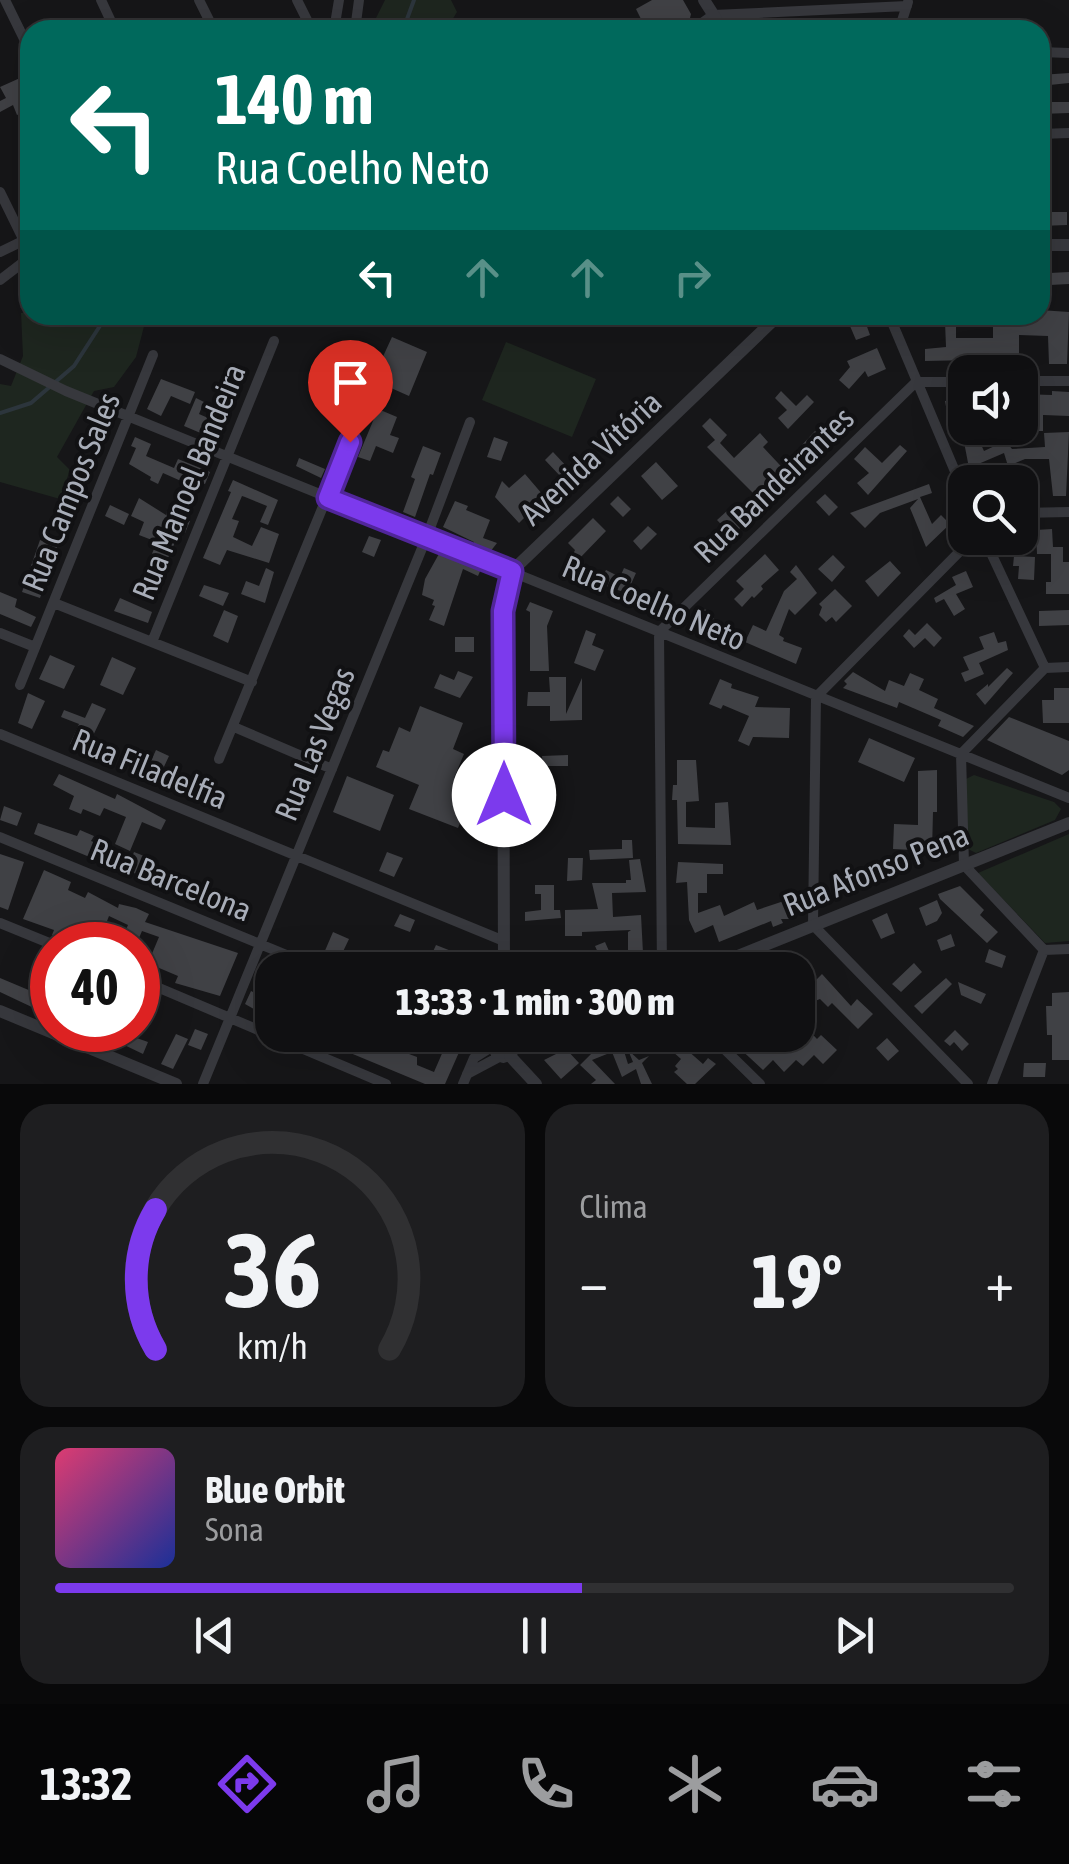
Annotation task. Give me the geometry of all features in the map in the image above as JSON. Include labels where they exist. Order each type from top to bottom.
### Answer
[{"type":"street","points":[[6,0],[20,30]]},
{"type":"street","points":[[704,0],[716,20]]},
{"type":"street","points":[[706,20],[713,15],[908,3]]},
{"type":"street","points":[[0,192],[20,227]]},
{"type":"street","points":[[0,280],[20,263]]},
{"type":"street","name":"Avenida Vitória","points":[[504,952],[503,611],[512,571],[769,325]]},
{"type":"street","points":[[892,325],[952,465]]},
{"type":"street","name":"Rua Manoel Bandeira","points":[[152,642],[274,341]]},
{"type":"street","name":"Rua Campos Sales","points":[[20,686],[153,355]]},
{"type":"street","name":"Rua Coelho Neto","points":[[0,358],[66,391],[1069,798]]},
{"type":"street","points":[[1038,381],[1069,381]]},
{"type":"street","points":[[916,382],[948,382]]},
{"type":"street","name":"Rua Bandeirantes","points":[[659,632],[916,382]]},
{"type":"street","points":[[219,759],[372,385]]},
{"type":"street","name":"Rua Las Vegas","points":[[203,1084],[470,422]]},
{"type":"street","points":[[1038,513],[1069,512]]},
{"type":"street","points":[[956,555],[816,697],[813,925],[968,1084]]},
{"type":"street","points":[[992,555],[1044,668]]},
{"type":"street","points":[[54,603],[252,682]]},
{"type":"street","points":[[659,632],[662,952]]},
{"type":"street","points":[[0,633],[35,647]]},
{"type":"street","points":[[1069,668],[1044,668],[961,754],[964,865],[1044,950],[1069,949]]},
{"type":"street","points":[[234,726],[332,769]]},
{"type":"street","name":"Rua Filadelfia","points":[[0,734],[504,941]]},
{"type":"street","name":"Rua Afonso Pena","points":[[747,952],[1069,823]]},
{"type":"street","name":"Rua Barcelona","points":[[0,837],[281,952]]},
{"type":"street","points":[[0,923],[30,935]]},
{"type":"street","points":[[992,1084],[1044,950]]},
{"type":"street","points":[[160,988],[386,1084]]},
{"type":"street","points":[[0,1011],[176,1084]]},
{"type":"street","points":[[464,1079],[479,1052]]},
{"type":"street","points":[[727,1052],[760,1084]]},
{"type":"street","points":[[464,1079],[508,1053],[536,1084]]},
{"type":"shaded area","points":[[385,0],[451,0],[457,12],[452,20],[375,20]]},
{"type":"shaded area","points":[[22,325],[144,325],[136,357],[114,387],[94,391],[57,457],[70,470],[60,499],[0,482],[0,384],[11,386],[23,356]]},
{"type":"shaded area","points":[[506,342],[596,379],[572,437],[482,400]]},
{"type":"shaded area","points":[[974,775],[1054,802],[1061,809],[1055,820],[976,853],[968,849],[966,779]]},
{"type":"shaded area","points":[[1069,834],[1069,941],[1045,943],[978,873]]},
{"type":"building","points":[[652,0],[683,0],[691,14],[686,20],[642,20],[636,9]]},
{"type":"building","points":[[1069,73],[1069,83],[1050,85],[1050,74]]},
{"type":"building","points":[[20,78],[20,114],[17,115],[13,105],[0,112],[0,101],[6,98],[0,87]]},
{"type":"building","points":[[1050,102],[1069,102],[1069,113],[1050,114]]},
{"type":"building","points":[[1050,212],[1067,212],[1067,225],[1050,226]]},
{"type":"building","points":[[1069,272],[1069,284],[1050,285],[1050,273]]},
{"type":"building","points":[[1050,311],[1069,312],[1067,364],[1049,364],[1048,336],[1019,335],[1019,355],[948,355],[948,361],[925,361],[925,349],[946,347],[945,325],[956,325],[956,338],[993,338],[993,325],[1050,325]]},
{"type":"building","points":[[866,325],[870,335],[856,340],[850,326]]},
{"type":"building","points":[[392,337],[427,352],[409,396],[374,376]]},
{"type":"building","points":[[877,348],[886,369],[868,377],[865,371],[849,389],[839,380],[850,367],[847,361]]},
{"type":"building","points":[[161,379],[195,392],[190,404],[171,396],[161,416],[147,409]]},
{"type":"building","points":[[781,391],[796,406],[807,395],[814,402],[788,429],[778,418],[787,410],[775,398]]},
{"type":"building","points":[[1052,391],[1069,392],[1069,416],[1043,415],[1043,431],[1038,431],[1038,395],[1052,395]]},
{"type":"building","points":[[196,398],[204,402],[199,414],[224,425],[217,440],[184,426]]},
{"type":"building","points":[[378,409],[397,417],[390,435],[399,438],[393,453],[376,446],[370,461],[358,457]]},
{"type":"building","points":[[710,418],[727,435],[720,443],[734,458],[760,433],[768,442],[763,447],[792,478],[763,503],[707,447],[715,440],[702,426]]},
{"type":"building","points":[[815,431],[828,444],[814,457],[802,445]]},
{"type":"building","points":[[1069,432],[1066,496],[1053,496],[1049,459],[1025,459],[1008,465],[1004,453],[968,465],[965,445],[981,445],[984,451],[997,445],[1009,445],[1012,449],[1045,447],[1044,433]]},
{"type":"building","points":[[135,437],[151,444],[146,456],[174,468],[178,459],[210,472],[205,484],[184,476],[181,481],[163,473],[158,484],[150,480],[129,464],[136,448],[131,446]]},
{"type":"building","points":[[494,437],[508,442],[501,461],[487,457]]},
{"type":"building","points":[[900,445],[907,451],[868,495],[857,483],[869,473],[854,459],[865,447],[882,463]]},
{"type":"building","points":[[423,446],[441,453],[415,517],[403,512]]},
{"type":"building","points":[[553,452],[570,470],[562,478],[545,460]]},
{"type":"building","points":[[299,458],[325,469],[321,478],[296,466]]},
{"type":"building","points":[[656,462],[678,486],[662,500],[641,476]]},
{"type":"building","points":[[525,474],[543,495],[519,523],[495,497],[502,481],[509,488]]},
{"type":"building","points":[[233,480],[278,500],[268,525],[260,522],[267,506],[242,496],[232,519],[239,521],[233,537],[252,546],[261,527],[279,534],[269,563],[227,550],[220,565],[203,558]]},
{"type":"building","points":[[929,484],[932,493],[920,497],[932,524],[941,515],[948,526],[926,547],[910,508],[918,499],[880,513],[865,528],[850,513]]},
{"type":"building","points":[[825,494],[838,507],[829,516],[816,502]]},
{"type":"building","points":[[618,496],[631,509],[623,517],[610,504]]},
{"type":"building","points":[[139,498],[166,515],[167,511],[190,521],[185,533],[180,531],[160,576],[145,570],[157,542],[139,535],[144,522],[131,516]]},
{"type":"building","points":[[455,501],[490,520],[483,538],[497,543],[490,552],[473,547],[474,542],[443,527]]},
{"type":"building","points":[[110,505],[129,514],[124,525],[105,516]]},
{"type":"building","points":[[728,510],[743,525],[732,536],[717,520]]},
{"type":"building","points":[[593,518],[606,531],[578,560],[587,565],[581,579],[565,572],[575,550],[568,543]]},
{"type":"building","points":[[648,526],[657,534],[641,550],[633,541]]},
{"type":"building","points":[[1052,529],[1053,547],[1063,547],[1063,562],[1069,562],[1069,594],[1046,594],[1046,582],[1051,582],[1051,554],[1038,554],[1038,530]]},
{"type":"building","points":[[369,536],[381,540],[374,557],[362,552]]},
{"type":"building","points":[[40,540],[57,547],[40,598],[22,592]]},
{"type":"building","points":[[440,552],[481,569],[478,576],[463,569],[444,626],[429,620],[434,600],[422,595],[425,579]]},
{"type":"building","points":[[765,554],[779,570],[742,607],[734,599],[744,589],[736,581]]},
{"type":"building","points":[[833,555],[845,567],[832,582],[818,569]]},
{"type":"building","points":[[1014,556],[1035,557],[1034,580],[1018,579],[1019,566],[1013,566]]},
{"type":"building","points":[[890,561],[901,573],[878,597],[865,581]]},
{"type":"building","points":[[796,565],[817,593],[795,615],[789,609],[779,635],[783,641],[802,648],[796,664],[745,642],[753,625],[766,631],[784,591],[797,579],[790,572]]},
{"type":"building","points":[[266,568],[274,572],[265,603],[241,594],[246,581],[259,586]]},
{"type":"building","points":[[624,568],[636,573],[627,593],[599,584],[606,570],[620,577]]},
{"type":"building","points":[[966,571],[973,587],[956,594],[965,609],[954,616],[944,599],[936,603],[934,598],[956,585],[952,577]]},
{"type":"building","points":[[204,585],[229,593],[223,606],[199,596]]},
{"type":"building","points":[[835,589],[852,606],[836,622],[832,617],[826,622],[819,615],[819,604]]},
{"type":"building","points":[[0,592],[17,599],[15,607],[36,617],[31,627],[0,614]]},
{"type":"building","points":[[120,598],[152,612],[148,623],[114,611]]},
{"type":"building","points":[[530,602],[553,611],[547,626],[549,671],[530,671],[530,612],[526,610]]},
{"type":"building","points":[[705,609],[722,628],[724,623],[732,626],[729,635],[736,643],[706,632],[694,619]]},
{"type":"building","points":[[224,610],[238,616],[228,643],[213,636]]},
{"type":"building","points":[[1069,610],[1069,625],[1039,626],[1039,611]]},
{"type":"building","points":[[927,623],[942,638],[934,647],[925,638],[914,648],[903,636],[909,629],[915,635]]},
{"type":"building","points":[[586,630],[596,634],[592,645],[604,650],[595,671],[574,663]]},
{"type":"building","points":[[994,632],[998,643],[1006,641],[1008,650],[979,663],[984,674],[965,682],[961,673],[969,670],[963,657],[984,649],[979,637]]},
{"type":"building","points":[[455,637],[474,637],[474,652],[455,652]]},
{"type":"building","points":[[50,655],[75,666],[64,689],[39,679]]},
{"type":"building","points":[[112,657],[136,668],[123,695],[100,685]]},
{"type":"building","points":[[1007,668],[1013,673],[985,705],[976,694]]},
{"type":"building","points":[[458,671],[473,677],[460,698],[434,688],[440,674],[454,680]]},
{"type":"building","points":[[853,672],[885,691],[889,680],[904,686],[910,673],[924,679],[919,690],[938,699],[934,708],[974,726],[963,737],[938,726],[941,720],[899,702],[897,708],[843,688]]},
{"type":"building","points":[[549,677],[566,677],[566,714],[582,678],[582,720],[550,721],[550,706],[527,706],[528,692],[550,692]]},
{"type":"building","points":[[720,679],[732,684],[731,688],[759,697],[755,707],[790,708],[789,738],[753,737],[749,746],[738,741],[749,716],[723,705],[721,709],[709,704]]},
{"type":"building","points":[[1054,688],[1069,688],[1069,723],[1043,723],[1042,700],[1054,700]]},
{"type":"building","points":[[28,693],[45,701],[32,729],[18,723]]},
{"type":"building","points":[[92,703],[106,709],[85,752],[70,744],[79,724],[61,717],[64,710],[85,718]]},
{"type":"building","points":[[420,706],[463,723],[453,749],[464,754],[454,778],[464,783],[454,807],[465,811],[458,828],[409,809],[419,785],[376,767],[383,750],[389,752],[399,727],[410,732]]},
{"type":"building","points":[[1009,717],[1069,741],[1069,770],[1062,775],[987,740]]},
{"type":"building","points":[[869,738],[915,758],[904,782],[858,762]]},
{"type":"building","points":[[156,750],[169,756],[155,786],[142,780]]},
{"type":"building","points":[[568,755],[568,766],[543,766],[542,756]]},
{"type":"building","points":[[677,760],[696,760],[699,801],[686,802],[686,827],[715,828],[715,803],[728,802],[731,845],[678,844],[677,800],[672,800],[673,785],[677,785]]},
{"type":"building","points":[[937,770],[932,851],[893,849],[894,824],[918,825],[918,771]]},
{"type":"building","points":[[59,774],[115,799],[117,794],[166,820],[161,830],[142,822],[130,851],[115,844],[126,817],[104,808],[100,816],[83,809],[81,814],[69,809],[74,796],[53,785]]},
{"type":"building","points":[[347,776],[394,795],[380,831],[333,812]]},
{"type":"building","points":[[4,806],[22,813],[17,826],[0,820]]},
{"type":"building","points":[[38,823],[77,836],[80,830],[94,836],[91,841],[110,849],[104,863],[34,834]]},
{"type":"building","points":[[622,840],[632,840],[633,858],[590,860],[589,850],[622,849]]},
{"type":"building","points":[[134,852],[144,856],[137,874],[127,871]]},
{"type":"building","points":[[387,852],[403,858],[394,877],[379,871]]},
{"type":"building","points":[[0,854],[24,862],[8,910],[0,907]]},
{"type":"building","points":[[568,858],[583,858],[582,880],[567,881]]},
{"type":"building","points":[[640,859],[646,892],[612,893],[613,917],[641,915],[643,952],[628,952],[631,930],[565,936],[565,910],[598,909],[592,883],[631,880],[629,860]]},
{"type":"building","points":[[678,862],[723,864],[723,874],[707,874],[707,893],[698,893],[698,913],[720,905],[724,916],[754,902],[757,910],[793,898],[793,919],[781,919],[783,923],[773,927],[771,921],[719,942],[713,925],[695,933],[689,920],[687,882],[676,883]]},
{"type":"building","points":[[44,870],[71,882],[68,890],[85,898],[88,892],[118,908],[119,904],[149,914],[145,922],[122,922],[109,916],[107,922],[23,919]]},
{"type":"building","points":[[535,885],[554,885],[554,910],[560,910],[561,918],[525,921],[525,912],[541,910],[541,894],[535,894]]},
{"type":"building","points":[[960,886],[984,910],[980,915],[998,932],[987,943],[940,899],[938,894]]},
{"type":"building","points":[[937,900],[942,913],[937,921],[926,926],[919,908]]},
{"type":"building","points":[[887,913],[895,933],[881,939],[872,920]]},
{"type":"building","points":[[400,914],[415,920],[410,932],[394,926]]},
{"type":"building","points":[[160,927],[238,953],[220,996],[175,983],[178,976],[160,968]]},
{"type":"building","points":[[333,932],[349,939],[343,952],[324,952]]},
{"type":"building","points":[[951,934],[955,946],[941,951],[937,940]]},
{"type":"building","points":[[605,942],[609,952],[598,952],[595,946]]},
{"type":"building","points":[[436,945],[454,952],[433,952]]},
{"type":"building","points":[[989,949],[1006,956],[1002,968],[985,962]]},
{"type":"building","points":[[914,963],[922,972],[901,992],[892,984]]},
{"type":"building","points":[[822,974],[851,1006],[857,999],[873,1014],[858,1029],[832,1003],[828,1007],[820,999],[815,1001],[815,981]]},
{"type":"building","points":[[0,978],[30,991],[30,1006],[0,992]]},
{"type":"building","points":[[946,978],[952,984],[922,1014],[914,1006]]},
{"type":"building","points":[[958,982],[986,994],[981,1004],[961,995]]},
{"type":"building","points":[[251,991],[255,993],[255,1010],[245,1004]]},
{"type":"building","points":[[1069,992],[1069,1060],[1052,1060],[1046,1006],[1052,1006],[1052,993]]},
{"type":"building","points":[[195,1029],[208,1034],[201,1050],[188,1045]]},
{"type":"building","points":[[955,1030],[969,1044],[962,1051],[954,1042],[950,1046],[944,1041]]},
{"type":"building","points":[[176,1034],[188,1039],[173,1069],[161,1064]]},
{"type":"building","points":[[821,1035],[837,1050],[823,1064],[814,1055],[803,1066],[796,1060],[784,1072],[773,1060],[763,1070],[744,1052],[815,1052],[815,1037]]},
{"type":"building","points":[[887,1038],[899,1051],[888,1061],[876,1048]]},
{"type":"building","points":[[348,1052],[404,1052],[417,1057],[417,1065],[434,1072],[443,1052],[459,1052],[445,1084],[425,1084]]},
{"type":"building","points":[[569,1052],[579,1063],[561,1079],[544,1060]]},
{"type":"building","points":[[593,1052],[612,1052],[592,1060],[615,1084],[591,1084],[596,1080],[580,1065]]},
{"type":"building","points":[[612,1052],[624,1052],[628,1064],[633,1062],[629,1052],[639,1060],[649,1056],[642,1063],[652,1084],[641,1084],[636,1069],[622,1077]]},
{"type":"building","points":[[673,1052],[689,1052],[703,1064],[708,1058],[716,1064],[695,1084],[687,1084],[674,1072],[681,1059]]},
{"type":"building","points":[[1024,1063],[1046,1063],[1045,1077],[1023,1077]]},
{"type":"waterway","points":[[407,20],[414,0]]},
{"type":"waterway","points":[[0,413],[31,403],[74,366],[101,325]]},
{"type":"route","points":[[350,442],[328,498],[512,571],[503,611],[504,795]]}]
